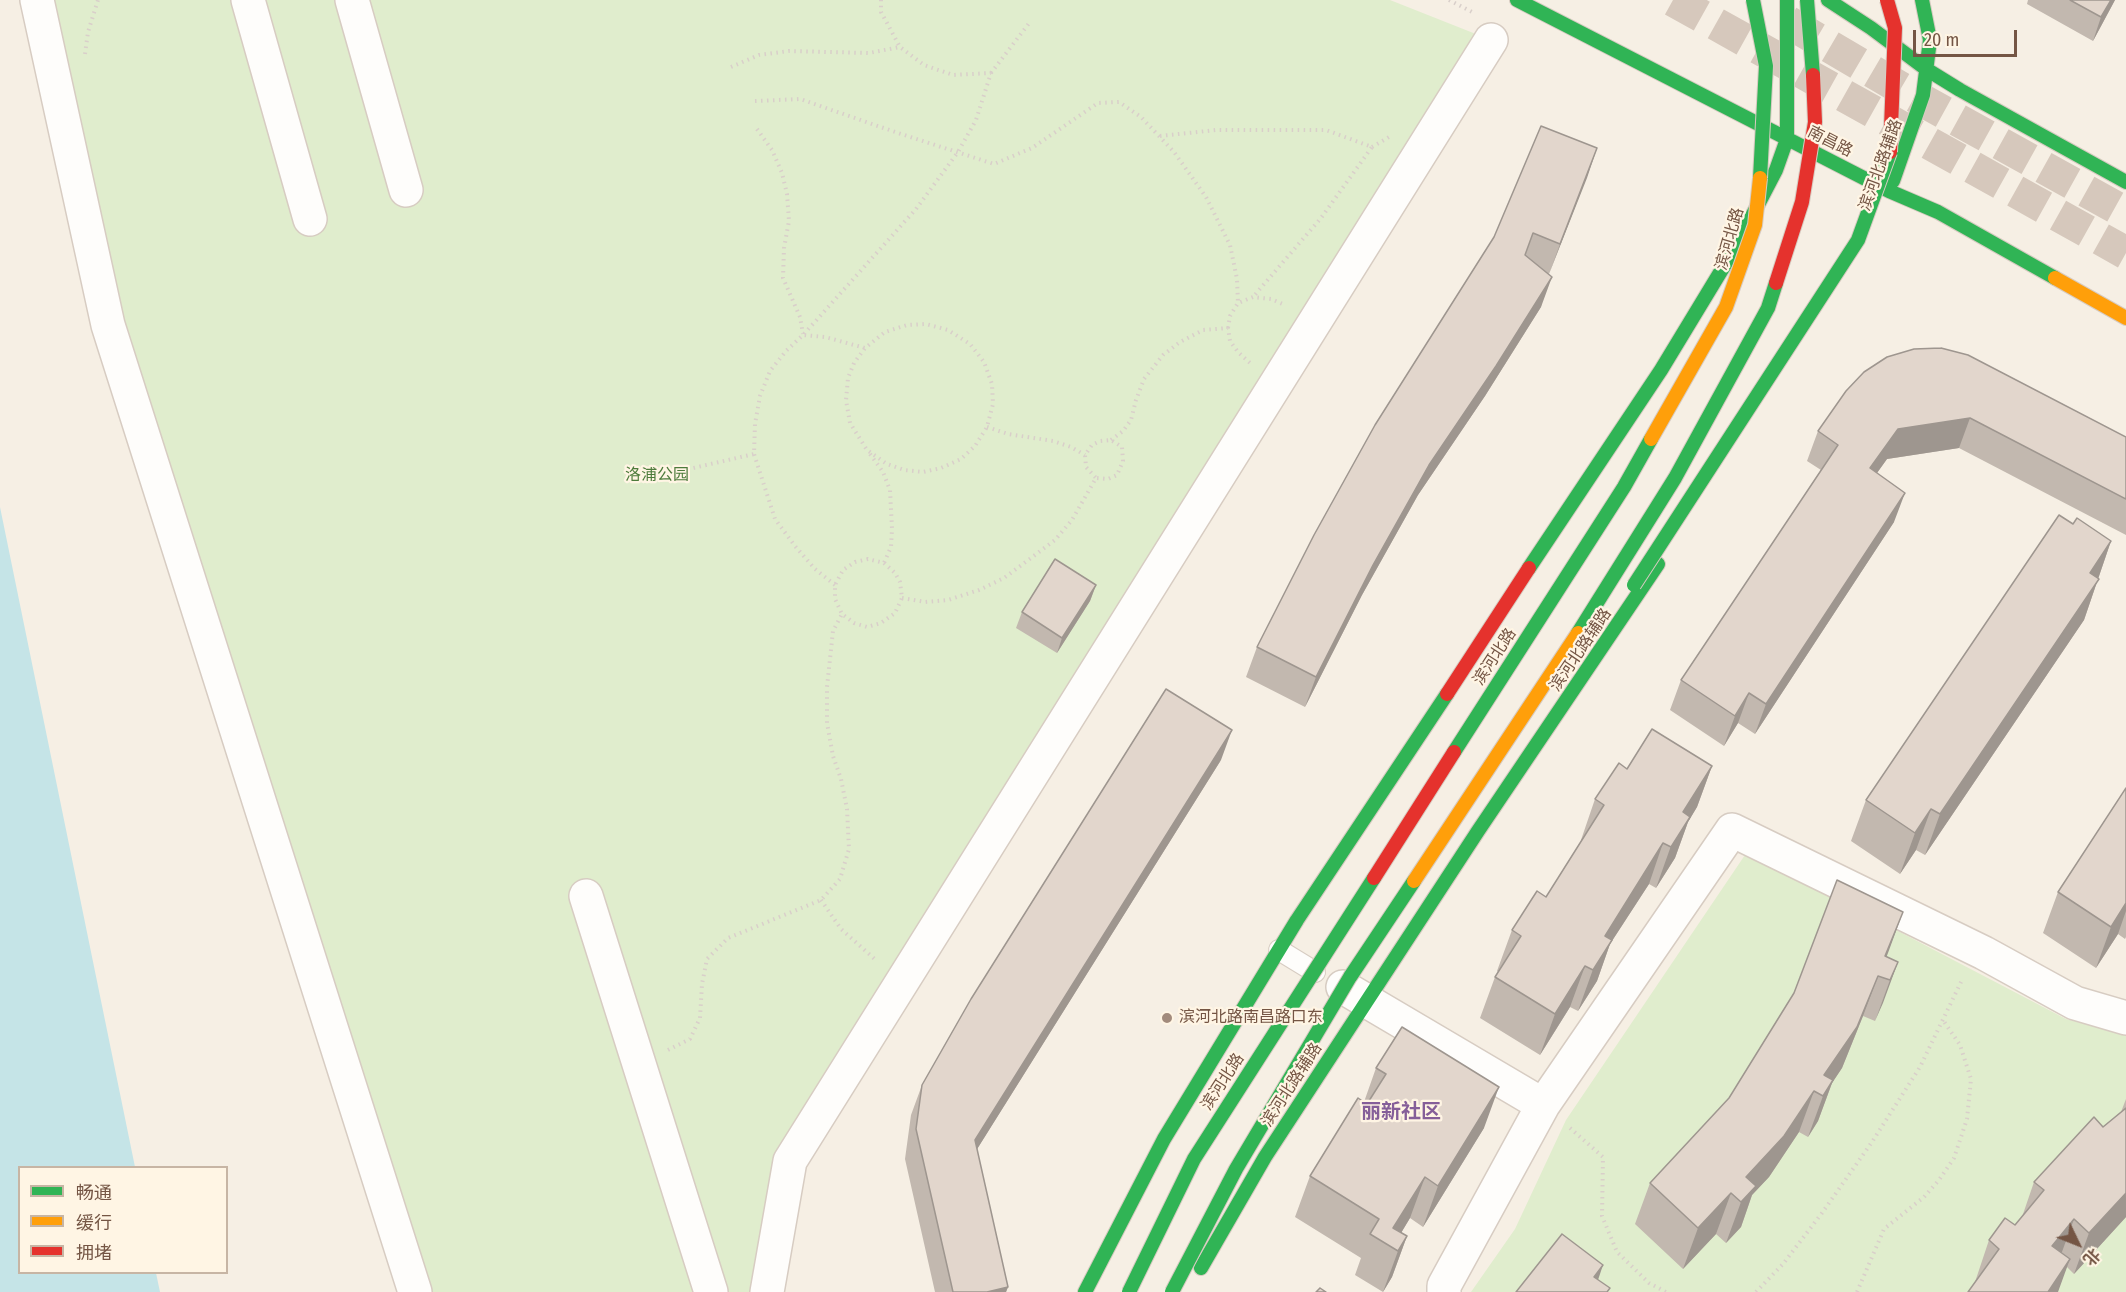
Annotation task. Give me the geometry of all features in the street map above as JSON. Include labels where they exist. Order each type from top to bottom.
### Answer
[{"type":"main road","name":"南昌路","points":[[1516,0],[1889,191],[1938,212],[2126,318]]},
{"type":"main road","name":"滨河北路","points":[[1129,1292],[1194,1159],[1624,487],[1726,307],[1755,225],[1763,146],[1766,66],[1754,0]]},
{"type":"main road","points":[[1085,1292],[1164,1139],[1280,950],[1568,508],[1661,370],[1738,243],[1776,170],[1787,139],[1787,0]]},
{"type":"main road","points":[[1172,1292],[1236,1169],[1350,977],[1563,657],[1675,478],[1768,308],[1802,202],[1815,122],[1807,0]]},
{"type":"main road","points":[[1828,0],[1926,69],[1960,90],[2126,182]]},
{"type":"main road","points":[[1236,1169],[1424,901],[1489,804],[1696,491],[1858,240],[1890,157],[1895,28],[1887,0]]},
{"type":"main road","name":"滨河北路辅路","points":[[1193,1284],[1265,1157],[1366,1000],[1744,432],[1879,221],[1923,95],[1930,40],[1922,0]]},
{"type":"street","points":[[37,0],[108,325],[415,1292]]},
{"type":"street","points":[[248,0],[310,219]]},
{"type":"street","points":[[352,0],[406,190]]},
{"type":"street","points":[[767,1292],[790,1161],[1491,40]]},
{"type":"street","points":[[1444,1292],[1444,1286],[1543,1105],[1732,830],[1977,949],[2075,1003],[2126,1018]]},
{"type":"street","points":[[586,896],[711,1292]]},
{"type":"street","points":[[1315,972],[1543,1105]]},
{"type":"lane","points":[[1280,950],[1315,972]]},
{"type":"path","points":[[881,0],[881,12],[900,47],[924,65],[953,75],[991,73]]},
{"type":"path","points":[[835,585],[815,569],[775,519],[754,454],[755,424],[760,396],[770,371],[786,351],[804,335],[916,209],[958,152],[976,120],[991,73],[1030,22]]},
{"type":"path","points":[[731,67],[759,55],[789,51],[869,53],[900,47]]},
{"type":"path","points":[[755,101],[800,99],[994,164],[1032,148],[1098,103],[1119,102],[1141,117],[1174,152],[1206,197],[1230,245],[1237,279],[1238,303],[1230,316],[1228,328],[1230,341],[1238,352],[1276,385]]},
{"type":"path","points":[[757,129],[772,150],[782,173],[787,194],[789,221],[784,248],[783,278],[800,317],[804,335]]},
{"type":"path","points":[[1159,136],[1216,130],[1326,130],[1372,147],[1321,218],[1253,297],[1238,303]]},
{"type":"path","points":[[1253,297],[1271,299],[1317,319]]},
{"type":"path","points":[[867,450],[887,464],[904,470],[922,472],[941,468],[960,459],[975,446],[987,427],[993,404],[992,384],[984,362],[970,344],[948,330],[926,324],[907,325],[885,333],[865,348],[854,363],[848,378],[846,400],[850,423],[867,450],[883,472],[890,490],[891,548],[884,563]]},
{"type":"path","points":[[1112,440],[1122,447],[1124,461],[1117,475],[1108,479],[1096,478],[1086,467],[1084,455],[1092,445],[1100,441],[1112,440],[1123,431],[1131,420],[1144,379],[1163,355],[1180,342],[1203,330],[1228,328]]},
{"type":"path","points":[[804,335],[825,337],[865,348]]},
{"type":"path","points":[[987,427],[1008,434],[1053,441],[1071,447],[1084,455]]},
{"type":"path","points":[[676,472],[754,454]]},
{"type":"path","points":[[902,598],[925,602],[948,600],[979,590],[1004,578],[1055,540],[1072,520],[1096,478]]},
{"type":"path","points":[[868,559],[884,563],[895,573],[900,582],[902,598],[895,613],[881,623],[867,627],[854,623],[842,614],[835,599],[835,585],[843,570],[855,562],[868,559]]},
{"type":"path","points":[[639,1060],[667,1051],[690,1040],[700,1018],[706,959],[728,938],[821,900],[840,879],[849,849],[847,809],[827,723],[827,687],[833,630],[842,614]]},
{"type":"path","points":[[821,900],[841,929],[872,958],[905,978]]},
{"type":"path","points":[[1756,1292],[1783,1264],[1866,1151],[1920,1067],[1977,949]]},
{"type":"path","points":[[1857,1292],[1884,1229],[1924,1197],[1939,1180],[1954,1158],[1967,1119],[1971,1079],[1960,1045],[1943,1019]]},
{"type":"path","points":[[1543,1105],[1603,1157],[1602,1216],[1617,1252],[1649,1283],[1666,1292]]},
{"type":"green space","name":"洛浦公园","points":[[37,0],[1390,0],[1491,40],[790,1161],[767,1292],[415,1292],[108,325]]},
{"type":"green space","points":[[1747,852],[2066,1019],[2126,1035],[2126,1292],[1471,1292],[1515,1229],[1566,1120]]},
{"type":"water","points":[[0,507],[135,1166],[18,1166],[18,1274],[156,1274],[160,1292],[0,1292]]},
{"type":"building","points":[[2070,0],[2111,0],[2101,17]]},
{"type":"building","points":[[1541,126],[1597,148],[1560,244],[1533,233],[1525,255],[1552,277],[1496,366],[1429,465],[1373,565],[1316,677],[1257,647],[1314,535],[1375,425],[1494,237]]},
{"type":"building","points":[[1941,348],[1968,355],[2126,437],[2126,499],[1970,418],[1898,429],[1870,468],[1905,493],[1766,704],[1749,693],[1735,716],[1681,680],[1838,445],[1818,431],[1846,391],[1864,372],[1887,357],[1914,349]]},
{"type":"building","points":[[2059,515],[2073,524],[2077,518],[2111,541],[2090,573],[2099,579],[1940,814],[1931,809],[1915,833],[1866,800]]},
{"type":"building","points":[[1055,559],[1096,585],[1062,638],[1022,612]]},
{"type":"building","points":[[1166,689],[1232,730],[975,1140],[1008,1287],[987,1292],[953,1292],[916,1129],[922,1085],[971,999]]},
{"type":"building","points":[[1652,729],[1712,766],[1683,812],[1690,817],[1671,847],[1663,843],[1605,936],[1612,940],[1593,970],[1585,966],[1555,1014],[1495,977],[1521,936],[1512,930],[1537,891],[1546,897],[1604,805],[1595,799],[1619,763],[1627,769]]},
{"type":"building","points":[[2126,788],[2126,903],[2111,927],[2058,892]]},
{"type":"building","points":[[1837,880],[1903,912],[1885,956],[1898,962],[1890,980],[1878,976],[1857,1027],[1824,1075],[1833,1080],[1823,1096],[1814,1091],[1784,1136],[1746,1177],[1756,1186],[1741,1202],[1731,1193],[1698,1228],[1650,1183],[1729,1098],[1794,993]]},
{"type":"building","points":[[1402,1027],[1499,1087],[1438,1186],[1425,1177],[1393,1228],[1407,1236],[1398,1251],[1370,1234],[1379,1219],[1310,1176],[1358,1098],[1367,1104],[1386,1074],[1376,1068]]},
{"type":"building","points":[[2126,1108],[2126,1193],[2089,1233],[2074,1219],[2052,1246],[2070,1259],[2048,1292],[1968,1292],[1999,1249],[1989,1240],[2005,1218],[2015,1225],[2044,1190],[2034,1182],[2094,1117],[2103,1127]]},
{"type":"building","points":[[1562,1234],[1603,1265],[1594,1277],[1610,1288],[1607,1292],[1516,1292]]},
{"type":"tunnel","points":[[1673,0],[2126,253]]},
{"type":"tunnel","points":[[1788,22],[1909,93],[2126,213]]},
{"type":"traffic: fast","points":[[1517,0],[1889,191],[1938,212],[2055,278]]},
{"type":"traffic: fast","points":[[1753,0],[1766,66],[1760,178]]},
{"type":"traffic: fast","points":[[1529,568],[1661,370],[1738,243],[1776,170],[1787,139],[1787,0]]},
{"type":"traffic: fast","points":[[1807,0],[1813,75]]},
{"type":"traffic: fast","points":[[1828,0],[1871,28],[1926,69],[1960,90],[2126,182]]},
{"type":"traffic: fast","points":[[1893,181],[1923,95],[1930,40],[1922,0]]},
{"type":"traffic: fast","points":[[1634,585],[1858,240],[1890,152]]},
{"type":"traffic: fast","points":[[1578,633],[1675,478],[1768,308],[1776,283]]},
{"type":"traffic: fast","points":[[1454,752],[1624,487],[1651,439]]},
{"type":"traffic: fast","points":[[1201,1268],[1265,1157],[1478,831],[1658,564]]},
{"type":"traffic: fast","points":[[1085,1292],[1164,1139],[1297,920],[1447,694]]},
{"type":"traffic: fast","points":[[1129,1292],[1194,1159],[1374,878]]},
{"type":"traffic: fast","points":[[1172,1292],[1236,1169],[1350,977],[1414,881]]},
{"type":"traffic: slow","points":[[1651,439],[1726,307],[1755,225],[1760,178]]},
{"type":"traffic: slow","points":[[2055,278],[2126,318]]},
{"type":"traffic: slow","points":[[1414,881],[1578,633]]},
{"type":"traffic: jam","points":[[1887,0],[1895,28],[1890,152]]},
{"type":"traffic: jam","points":[[1776,283],[1802,202],[1815,122],[1813,75]]},
{"type":"traffic: jam","points":[[1447,694],[1529,568]]},
{"type":"traffic: jam","points":[[1374,878],[1454,752]]},
{"type":"place","name":"滨河北路南昌路口东","points":[[1167,1018]]},
{"type":"district","name":"丽新社区","points":[[1401,1112]]}]
